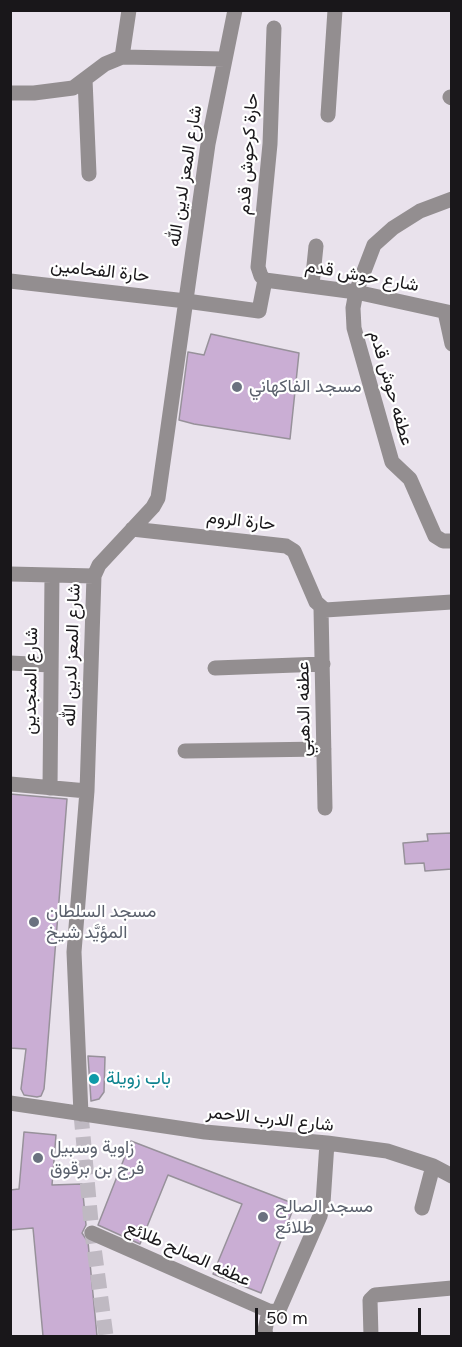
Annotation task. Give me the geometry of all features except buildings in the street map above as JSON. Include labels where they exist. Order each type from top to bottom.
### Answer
[{"type":"street","points":[[122,57],[129,10]]},
{"type":"street","name":"شارع المعز لدين الله","points":[[81,1114],[74,952],[87,791],[94,576],[99,565],[156,503],[158,498],[208,144],[235,10]]},
{"type":"street","points":[[328,116],[335,10]]},
{"type":"street","name":"حارة كرحوش قدم","points":[[265,280],[258,267],[270,144],[274,28]]},
{"type":"street","points":[[10,93],[73,88],[105,64],[122,57],[225,59]]},
{"type":"street","points":[[85,80],[89,174]]},
{"type":"street","name":"عطفه حوش قدم","points":[[452,199],[420,211],[393,228],[374,244],[356,292],[353,308],[354,328],[387,451],[392,462],[410,479],[435,536],[443,541],[452,541]]},
{"type":"street","points":[[312,285],[316,246]]},
{"type":"street","name":"شارع حوش قدم","points":[[265,280],[356,292],[448,312]]},
{"type":"street","name":"حارة الفحامين","points":[[10,281],[260,311],[265,280]]},
{"type":"street","points":[[448,312],[452,344]]},
{"type":"street","name":"حارة الروم","points":[[132,529],[286,546],[297,555],[316,602],[321,608]]},
{"type":"street","points":[[10,574],[94,576]]},
{"type":"street","name":"شارع المنجدين","points":[[50,788],[52,575]]},
{"type":"street","points":[[321,608],[330,610],[452,602]]},
{"type":"street","name":"عطفه الدهبي","points":[[321,608],[325,808]]},
{"type":"street","points":[[10,663],[51,665]]},
{"type":"street","points":[[215,668],[322,663]]},
{"type":"street","points":[[185,752],[324,749]]},
{"type":"street","points":[[10,784],[87,791]]},
{"type":"street","name":"شارع الدرب الاحمر","points":[[10,1103],[205,1132],[387,1151],[433,1166],[452,1176]]},
{"type":"street","points":[[266,1336],[268,1311],[275,1313],[280,1310],[320,1216],[327,1143]]},
{"type":"street","points":[[422,1208],[433,1166]]},
{"type":"street","name":"عطفه الصالح طلائع","points":[[92,1233],[268,1311]]},
{"type":"street","points":[[371,1336],[370,1300],[375,1295],[452,1288]]},
{"type":"tunnel","points":[[81,1114],[92,1233],[106,1336]]},
{"type":"place","name":"مسجد الفاكهاني","points":[[237,387]]},
{"type":"place","name":"مسجد السلطان المؤيَّد شيخ","points":[[34,922]]},
{"type":"place","name":"باب زويلة","points":[[94,1079]]},
{"type":"place","name":"زاوية وسبيل فرج بن برقوق","points":[[38,1158]]},
{"type":"place","name":"مسجد الصالح طلائع","points":[[263,1217]]}]
